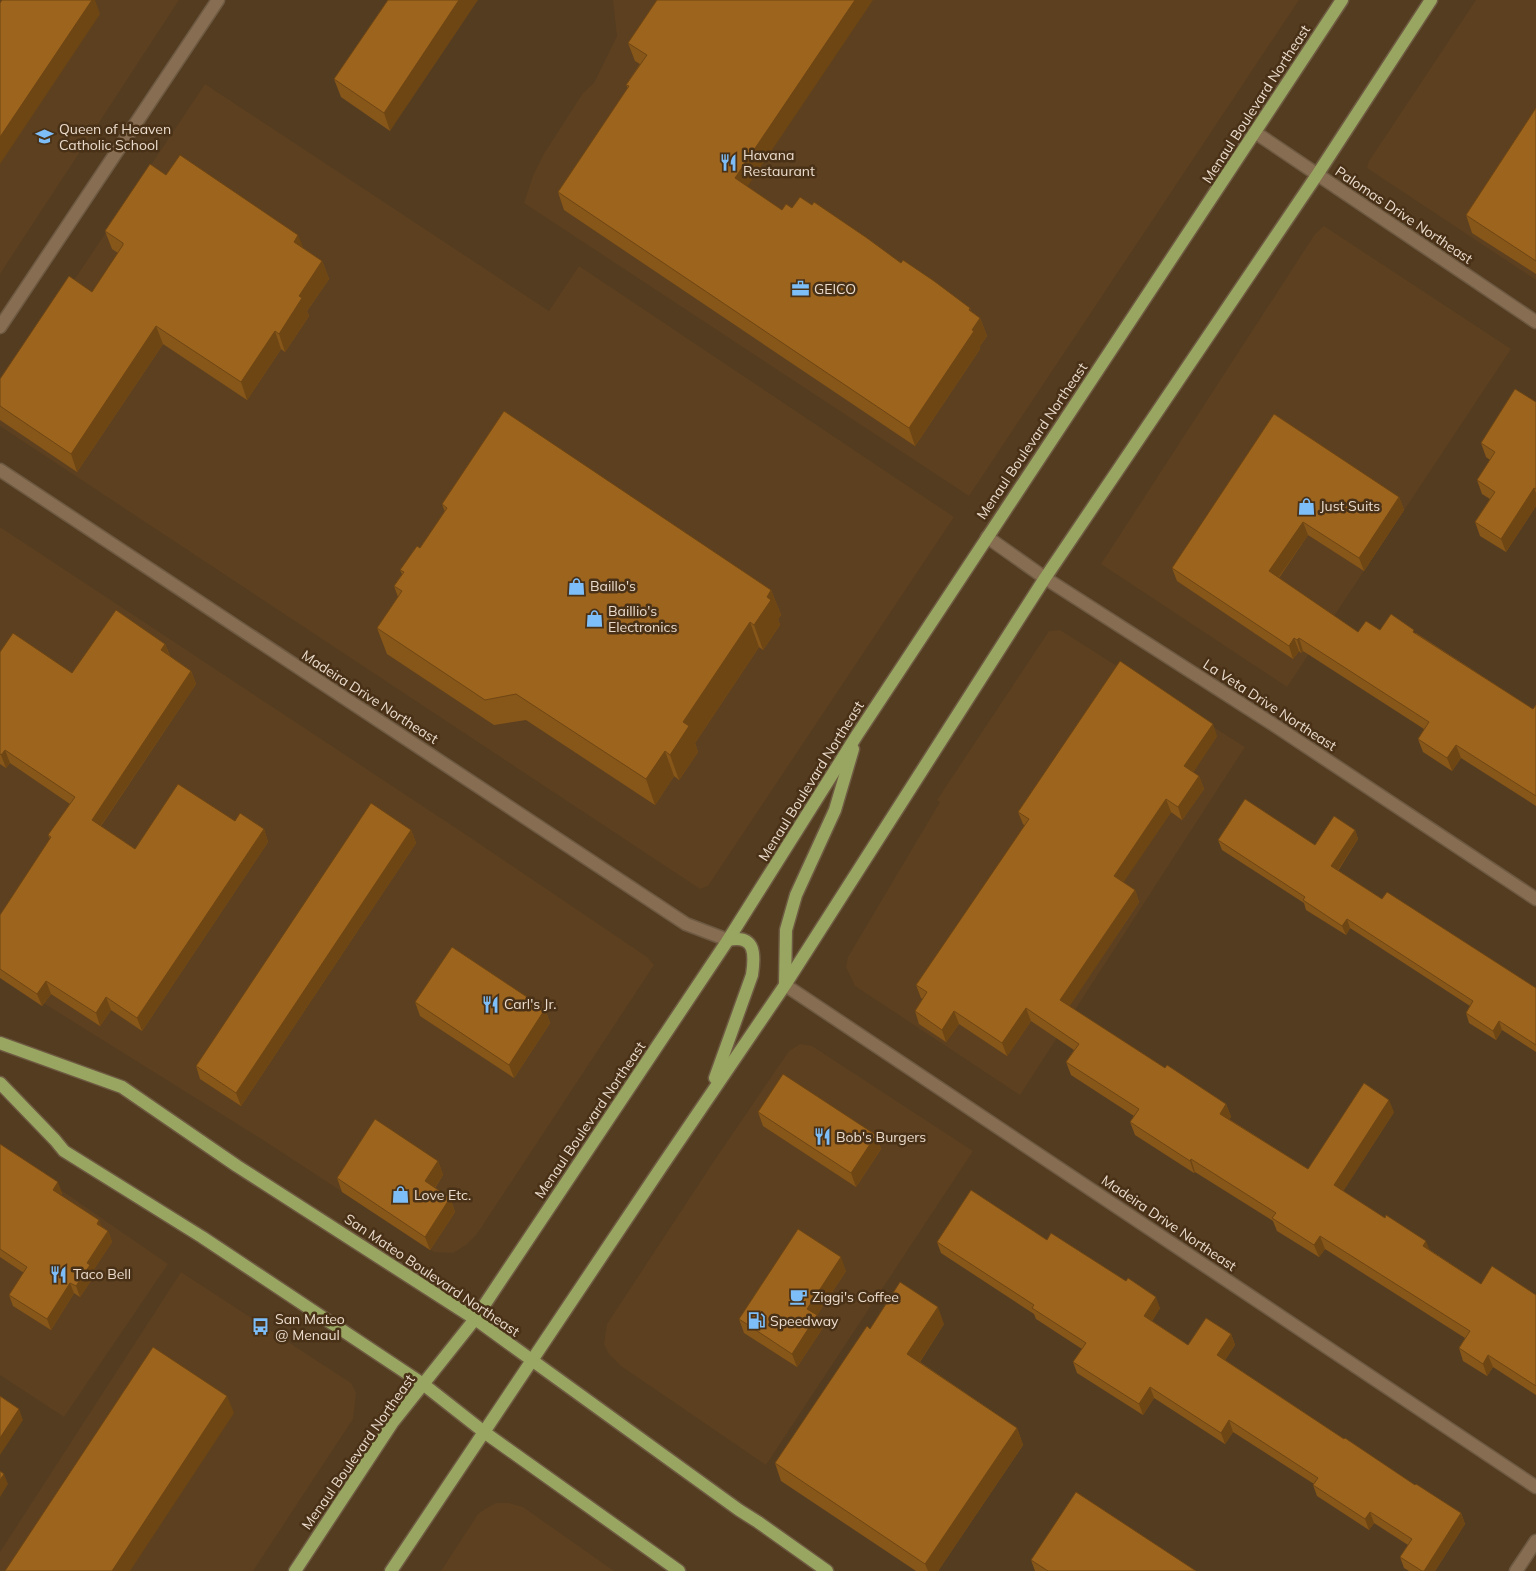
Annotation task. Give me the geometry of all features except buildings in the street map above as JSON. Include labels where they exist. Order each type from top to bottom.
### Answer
[{"type":"main road","name":"Menaul Boulevard Northeast","points":[[295,1571],[393,1422],[476,1319],[728,940],[857,735],[1342,0]]},
{"type":"main road","points":[[392,1571],[786,985],[1045,578],[1316,175],[1431,0]]},
{"type":"main road","points":[[786,985],[786,930],[791,912],[796,895],[835,810],[857,735]]},
{"type":"main road","points":[[709,1097],[754,967],[753,950],[748,942],[738,938],[728,940]]},
{"type":"main road","name":"San Mateo Boulevard Northeast","points":[[0,1043],[122,1087],[237,1166],[476,1319],[827,1571]]},
{"type":"main road","points":[[0,1083],[64,1151],[202,1237],[423,1384],[484,1432],[679,1571]]},
{"type":"street","points":[[0,327],[218,0]]},
{"type":"street","name":"Palomas Drive Northeast","points":[[1256,133],[1536,322]]},
{"type":"street","name":"Madeira Drive Northeast","points":[[0,470],[686,924],[728,940]]},
{"type":"street","name":"La Veta Drive Northeast","points":[[987,537],[1045,578],[1274,725],[1536,899]]},
{"type":"street","name":"Madeira Drive Northeast","points":[[786,985],[1536,1487]]},
{"type":"street","points":[[1516,1571],[1536,1541]]},
{"type":"shaded area","name":"Queen of Heaven Catholic School","points":[[0,0],[179,0],[0,274]]},
{"type":"shaded area","points":[[613,0],[1299,0],[969,496],[524,203],[533,176],[545,152],[583,93],[594,83],[617,36]]},
{"type":"shaded area","points":[[1476,0],[1536,0],[1536,280],[1367,168],[1369,161]]},
{"type":"shaded area","points":[[205,84],[549,311],[579,266],[954,517],[708,886],[700,889],[0,426],[0,391]]},
{"type":"shaded area","points":[[1324,226],[1511,349],[1287,687],[1101,564],[1315,234]]},
{"type":"shaded area","points":[[0,527],[465,834],[647,957],[654,965],[477,1234],[466,1245],[453,1253],[434,1252],[263,1140],[0,976]]},
{"type":"shaded area","points":[[1060,630],[1245,747],[1020,1095],[855,986],[846,967],[848,957],[940,802],[937,800],[1049,631]]},
{"type":"shaded area","points":[[800,1044],[812,1046],[973,1151],[766,1465],[621,1366],[609,1354],[604,1344],[607,1324],[789,1051]]},
{"type":"shaded area","points":[[0,1148],[168,1264],[64,1417],[0,1375]]},
{"type":"shaded area","points":[[181,1272],[351,1383],[356,1393],[353,1419],[253,1571],[0,1571],[0,1552]]},
{"type":"shaded area","points":[[496,1503],[509,1503],[523,1507],[614,1571],[441,1571],[478,1514]]},
{"type":"place","name":"Queen of Heaven Catholic School","points":[[45,137]]},
{"type":"place","name":"Havana Restaurant","points":[[729,163]]},
{"type":"place","name":"GEICO","points":[[800,289]]},
{"type":"place","name":"Just Suits","points":[[1306,506]]},
{"type":"place","name":"Baillo's","points":[[576,586]]},
{"type":"place","name":"Baillio's Electronics","points":[[594,619]]},
{"type":"place","name":"Carl's Jr.","points":[[490,1004]]},
{"type":"place","name":"Bob's Burgers","points":[[822,1137]]},
{"type":"place","name":"Love Etc.","points":[[400,1195]]},
{"type":"place","name":"Taco Bell","points":[[59,1274]]},
{"type":"place","name":"Ziggi's Coffee","points":[[798,1297]]},
{"type":"place","name":"Speedway","points":[[756,1321]]},
{"type":"place","name":"San Mateo @ Menaul","points":[[261,1327]]}]
